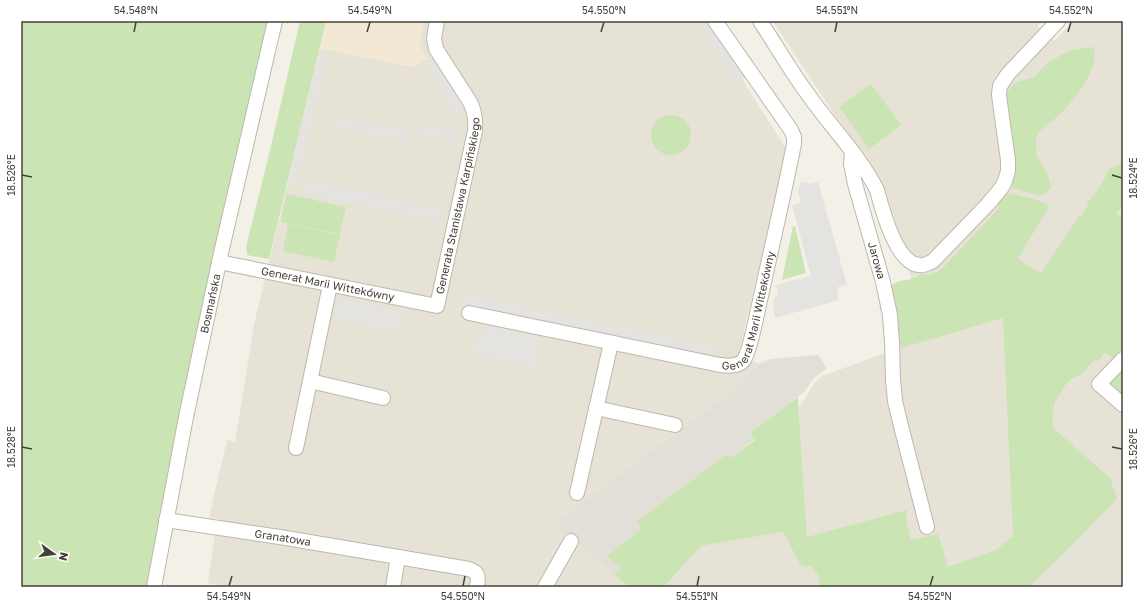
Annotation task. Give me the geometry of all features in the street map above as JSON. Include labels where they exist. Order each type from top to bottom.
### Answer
[{"type":"street","name":"Bosmańska","points":[[154,587],[186,417],[275,21]]},
{"type":"street","name":"Generała Stanisława Karpińskiego","points":[[437,21],[434,38],[436,49],[474,109],[476,120],[475,131],[437,306]]},
{"type":"street","name":"Generał Marii Wittekówny","points":[[469,313],[720,365],[730,366],[742,361],[746,356],[757,316],[794,144],[794,137],[791,130],[715,21]]},
{"type":"street","points":[[760,21],[811,99],[852,151],[877,190],[891,232],[900,252],[908,261],[919,265],[925,265],[933,261],[988,204],[1002,187],[1008,171],[1008,160],[999,94],[1000,86],[1008,74],[1058,21]]},
{"type":"street","name":"Jarowa","points":[[852,151],[851,164],[855,184],[883,282],[890,315],[895,401],[927,527]]},
{"type":"street","name":"Generał Marii Wittekówny","points":[[220,262],[437,306]]},
{"type":"street","points":[[296,448],[330,285]]},
{"type":"street","points":[[576,493],[611,343]]},
{"type":"street","points":[[1123,359],[1099,384],[1123,405]]},
{"type":"street","points":[[310,381],[383,398]]},
{"type":"street","points":[[596,408],[674,425]]},
{"type":"street","name":"Granatowa","points":[[166,520],[286,538],[469,569],[475,571],[477,575],[476,587]]},
{"type":"street","points":[[545,587],[571,541]]},
{"type":"street","points":[[393,587],[398,557]]},
{"type":"shaded area","points":[[326,21],[424,21],[418,43],[428,59],[413,67],[320,48]]},
{"type":"shaded area","points":[[424,21],[705,21],[787,150],[739,352],[759,364],[731,392],[562,518],[574,542],[583,547],[630,587],[233,587],[208,583],[217,518],[209,517],[227,440],[235,442],[254,325],[320,48],[413,67]]},
{"type":"shaded area","points":[[695,21],[708,21],[746,77],[737,82]]},
{"type":"shaded area","points":[[773,21],[1042,21],[1037,26],[1054,41],[1074,21],[1123,21],[1123,587],[664,587],[701,546],[783,532],[800,564],[807,537],[799,408],[815,382],[822,376],[902,347],[912,283],[900,237],[855,146]]},
{"type":"shaded area","points":[[318,55],[327,57],[297,184],[288,182]]},
{"type":"shaded area","points":[[437,61],[465,108],[456,113],[427,66]]},
{"type":"shaded area","points":[[336,118],[411,131],[408,143],[333,126]]},
{"type":"shaded area","points":[[420,125],[460,133],[458,143],[417,135]]},
{"type":"shaded area","points":[[306,181],[440,209],[437,220],[304,193]]},
{"type":"shaded area","points":[[801,181],[810,184],[818,182],[847,285],[838,287],[837,290],[839,300],[775,318],[773,310],[775,296],[778,295],[776,285],[811,276],[792,205],[801,202],[798,192]]},
{"type":"shaded area","points":[[463,294],[715,347],[712,359],[461,306]]},
{"type":"shaded area","points":[[339,298],[405,312],[400,333],[335,319]]},
{"type":"shaded area","points":[[486,325],[541,337],[535,368],[473,354],[474,343],[483,338]]},
{"type":"shaded area","points":[[818,355],[827,368],[814,378],[804,392],[750,433],[755,439],[730,458],[727,454],[636,522],[641,529],[607,556],[621,568],[615,575],[583,547],[567,537],[566,533],[558,523],[562,518],[731,392],[759,364],[770,359]]},
{"type":"green space","points":[[21,21],[268,21],[147,587],[21,587]]},
{"type":"green space","points":[[300,21],[326,21],[269,259],[247,255],[246,247]]},
{"type":"green space","points":[[1092,47],[1095,49],[1092,68],[1078,94],[1056,118],[1045,126],[1037,135],[1037,155],[1046,171],[1051,189],[1040,196],[1009,187],[1005,96],[1011,87],[1017,82],[1035,77],[1046,64],[1068,51]]},
{"type":"green space","points":[[871,84],[901,125],[869,149],[839,107]]},
{"type":"green space","points":[[667,115],[675,115],[682,118],[688,124],[691,135],[688,146],[682,152],[675,155],[667,155],[660,152],[654,146],[651,139],[651,131],[654,124],[660,118]]},
{"type":"green space","points":[[1123,162],[1123,206],[1116,213],[1123,219],[1123,352],[1115,360],[1105,352],[1098,361],[1094,360],[1081,375],[1074,377],[1066,384],[1055,402],[1052,414],[1053,427],[1110,478],[1117,499],[1029,587],[821,587],[818,575],[810,565],[805,567],[800,564],[783,532],[701,546],[664,587],[630,587],[615,575],[621,568],[607,556],[641,529],[636,522],[727,454],[730,458],[755,440],[750,433],[798,397],[807,537],[907,510],[906,519],[911,540],[938,534],[948,567],[996,550],[1013,536],[1003,318],[901,348],[901,345],[899,346],[892,285],[899,281],[914,278],[920,274],[926,275],[936,273],[941,270],[999,208],[995,201],[1001,193],[1018,195],[1043,202],[1048,206],[1046,212],[1018,258],[1041,273],[1079,216],[1080,217],[1088,206],[1087,204],[1102,183],[1108,170]]},
{"type":"green space","points":[[286,194],[346,207],[340,234],[281,222]]},
{"type":"green space","points":[[288,224],[340,235],[334,262],[283,251]]},
{"type":"green space","points":[[793,226],[795,226],[806,273],[782,280]]},
{"type":"green space","points":[[1123,366],[1123,397],[1108,382]]}]
